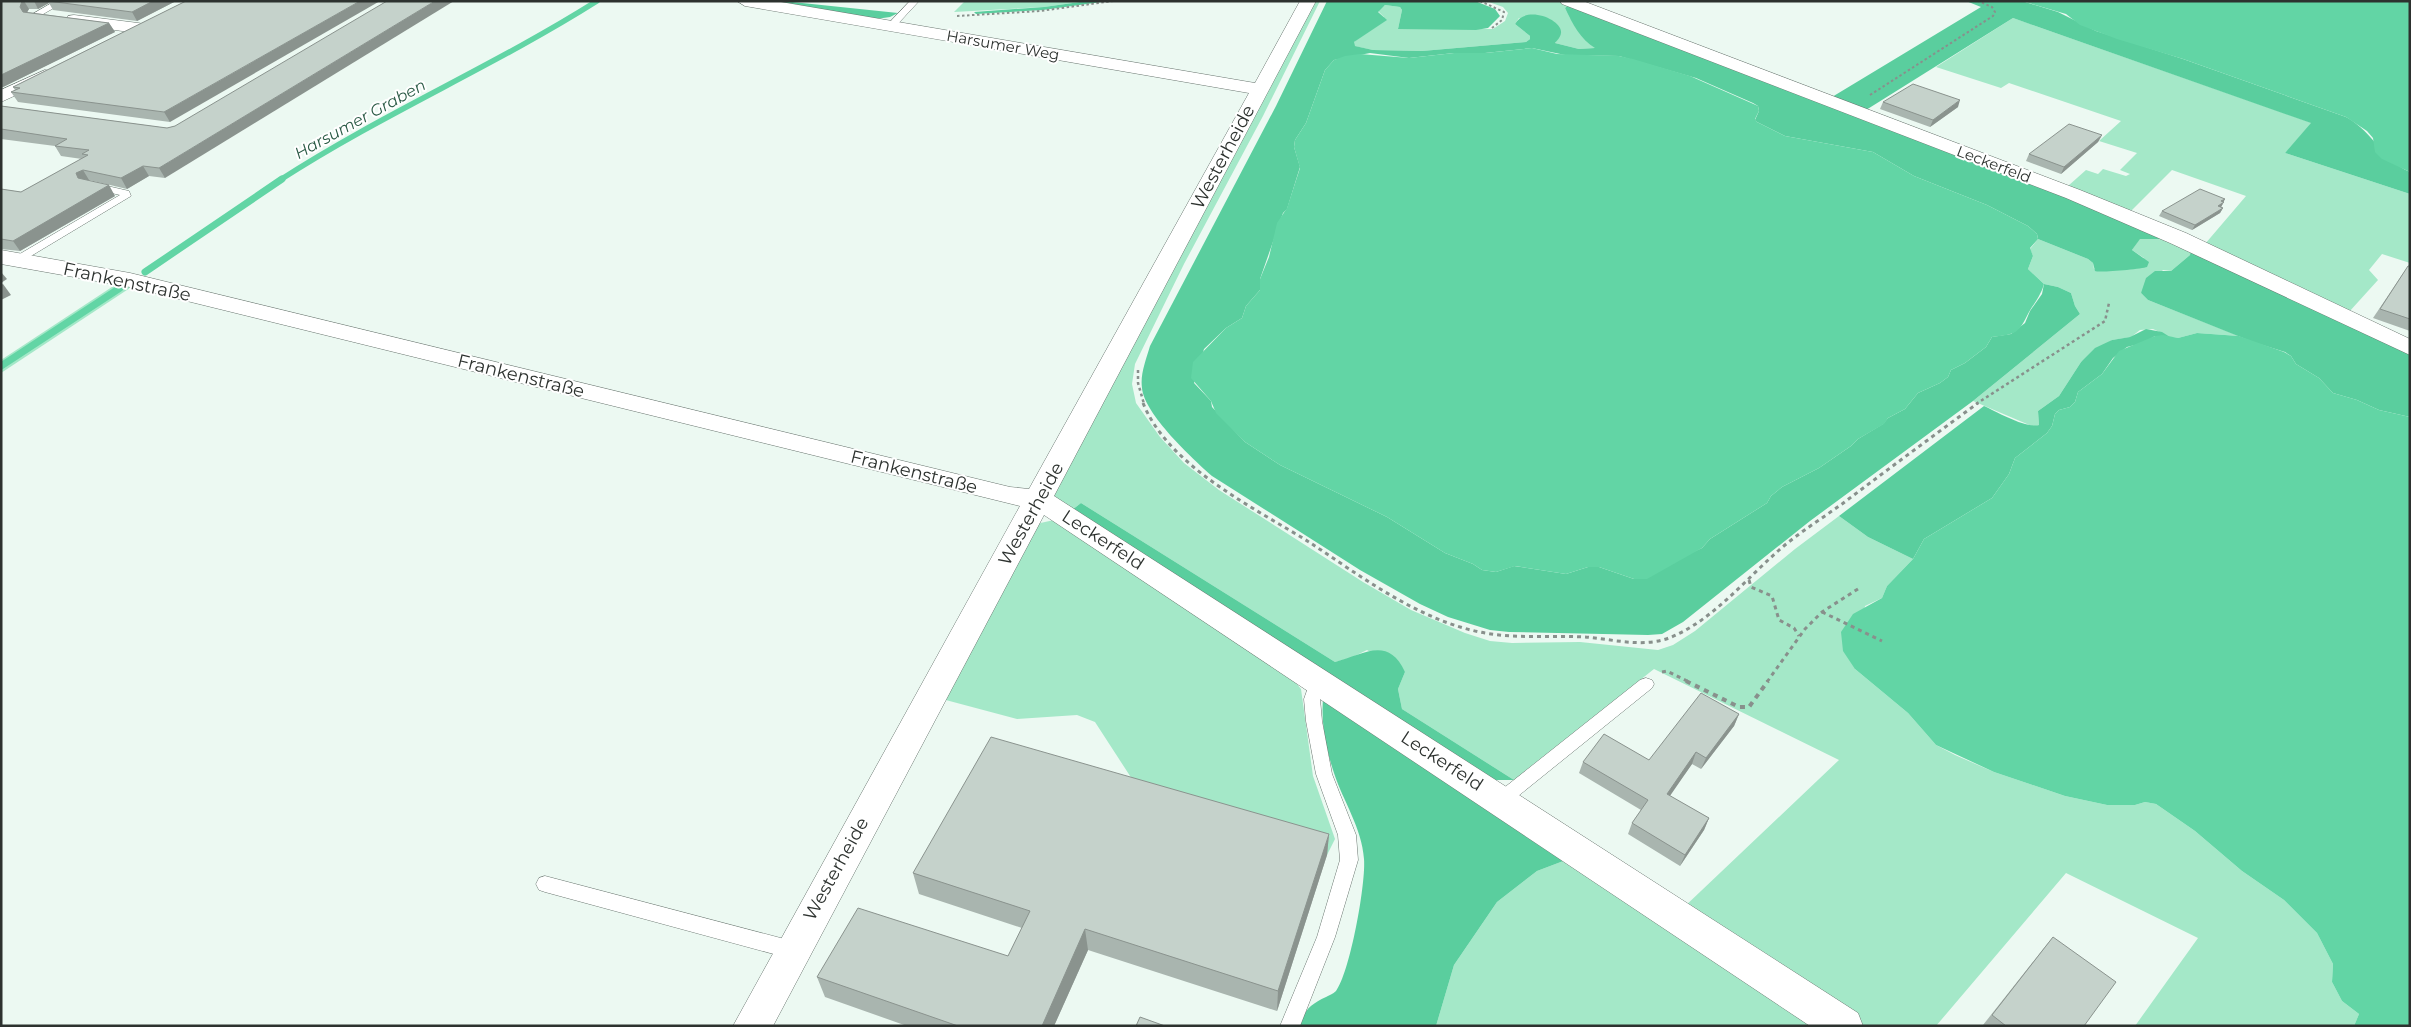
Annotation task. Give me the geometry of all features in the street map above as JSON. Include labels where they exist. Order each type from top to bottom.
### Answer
[{"type":"street","name":"Harsumer Weg","points":[[745,1],[1260,89]]},
{"type":"street","name":"Westerheide","points":[[752,1026],[1308,1]]},
{"type":"street","name":"Leckerfeld","points":[[1568,1],[2073,194],[2169,234],[2410,348]]},
{"type":"street","points":[[35,15],[138,28]]},
{"type":"street","points":[[112,41],[154,21]]},
{"type":"street","points":[[1,97],[61,67]]},
{"type":"street","points":[[1,106],[20,109]]},
{"type":"street","name":"Frankenstraße","points":[[9,259],[130,280],[1000,493],[1039,499]]},
{"type":"street","name":"Leckerfeld","points":[[1039,499],[1844,1026]]},
{"type":"lane","points":[[35,15],[62,1]]},
{"type":"lane","points":[[892,25],[915,1]]},
{"type":"lane","points":[[9,259],[126,196],[120,190],[88,185]]},
{"type":"lane","points":[[1290,1026],[1326,937],[1350,860],[1347,835],[1324,774],[1314,722],[1312,699],[1318,680]]},
{"type":"lane","points":[[1501,800],[1646,684]]},
{"type":"lane","points":[[545,884],[792,950]]},
{"type":"path","points":[[951,16],[1040,11],[1113,1]]},
{"type":"path","points":[[1480,1],[1504,12],[1502,20],[1492,28]]},
{"type":"path","points":[[1849,109],[1993,16],[1995,12],[1992,7],[1978,1]]},
{"type":"path","points":[[1140,364],[1138,392],[1147,413],[1187,460],[1224,488],[1367,579],[1445,621],[1490,635],[1514,638],[1582,637],[1655,642],[1671,638],[1694,624],[1749,580],[1778,551],[1983,399],[2105,321],[2109,303]]},
{"type":"path","points":[[1749,580],[1751,587],[1772,596],[1779,620],[1794,628],[1799,636]]},
{"type":"path","points":[[1646,684],[1660,672],[1667,671],[1740,707],[1749,707],[1799,636],[1822,612],[1861,588]]},
{"type":"path","points":[[1822,612],[1882,641]]},
{"type":"shaded area","points":[[767,1],[898,13],[890,17],[876,19]]},
{"type":"shaded area","points":[[965,1],[1087,1],[1044,7],[954,12]]},
{"type":"shaded area","points":[[1087,1],[1109,1],[1043,10],[976,14],[974,12],[1044,7]]},
{"type":"shaded area","points":[[1316,1],[1320,1],[1263,116],[1184,264],[1135,364],[1132,384],[1136,403],[1160,437],[1184,463],[1219,490],[1363,582],[1411,610],[1465,633],[1490,641],[1512,643],[1580,642],[1658,650],[1673,645],[1695,631],[1795,549],[1839,516],[1868,537],[1913,559],[1887,586],[1882,598],[1865,606],[1855,669],[1908,713],[1936,745],[1955,755],[1994,772],[2065,796],[2107,805],[2135,805],[2145,802],[2156,804],[2195,831],[2242,871],[2284,900],[2317,933],[2333,964],[2332,982],[2342,1001],[2359,1014],[2354,1026],[2135,1026],[2198,938],[2066,873],[1936,1026],[1860,1026],[1682,909],[1839,760],[1654,669],[1514,780],[1402,709],[1398,689],[1405,672],[1367,650],[1351,658],[1335,662],[1081,503],[1072,510],[1050,497]]},
{"type":"shaded area","points":[[1327,1],[1475,1],[1495,9],[1500,16],[1488,28],[1476,30],[1398,29],[1402,10],[1400,7],[1385,5],[1378,12],[1387,20],[1354,42],[1355,46],[1373,50],[1422,51],[1526,42],[1530,39],[1530,36],[1515,24],[1520,18],[1527,15],[1543,16],[1556,23],[1560,28],[1561,34],[1555,43],[1579,49],[1595,48],[1581,36],[1574,25],[1565,8],[1568,5],[2073,197],[2163,236],[2158,239],[2140,239],[2132,250],[2149,262],[2147,267],[2104,272],[2095,271],[2093,263],[2088,259],[2038,239],[2037,234],[2028,226],[1987,205],[1914,176],[1873,152],[1785,136],[1755,120],[1759,111],[1758,106],[1753,103],[1696,78],[1619,56],[1565,55],[1532,48],[1409,58],[1370,53],[1334,60],[1325,70],[1306,123],[1295,140],[1294,147],[1300,167],[1287,209],[1283,213],[1260,279],[1260,290],[1246,306],[1242,318],[1226,328],[1204,349],[1194,383],[1211,401],[1212,407],[1245,442],[1280,465],[1387,517],[1445,553],[1473,564],[1482,570],[1496,572],[1514,566],[1566,574],[1588,567],[1599,567],[1634,579],[1702,548],[1710,539],[1767,503],[1771,496],[1782,487],[1819,468],[1858,439],[1883,424],[1888,418],[1905,409],[1918,393],[1940,383],[1948,377],[1951,370],[1965,363],[1986,347],[1992,337],[2011,334],[2025,323],[2030,311],[2042,294],[2044,284],[2058,287],[2071,293],[2080,314],[1973,401],[1810,521],[1683,622],[1662,634],[1509,632],[1490,630],[1448,617],[1420,604],[1360,570],[1212,476],[1182,448],[1160,423],[1145,399],[1142,388],[1143,372],[1150,346],[1276,106]]},
{"type":"shaded area","points":[[1486,1],[1558,1],[1568,5],[1565,8],[1570,18],[1596,48],[1579,49],[1555,43],[1561,33],[1519,18],[1515,24],[1530,36],[1530,39],[1526,42],[1422,51],[1373,50],[1354,46],[1354,42],[1384,17],[1378,11],[1385,5],[1400,7],[1402,10],[1398,29],[1493,29],[1505,21],[1508,13],[1503,7]]},
{"type":"shaded area","points":[[1966,1],[2022,1],[2058,12],[2096,31],[2183,59],[2346,117],[2356,123],[2391,160],[2410,172],[2410,194],[2285,153],[2311,123],[2013,18],[1866,110],[1832,97],[1981,7]]},
{"type":"shaded area","points":[[2022,1],[2410,1],[2410,172],[2382,159],[2375,152],[2373,138],[2367,131],[2346,117],[2183,59],[2117,39],[2080,25],[2066,14]]},
{"type":"shaded area","points":[[2013,18],[2312,123],[2285,153],[2410,194],[2410,263],[2382,254],[2369,270],[2378,280],[2349,312],[2205,244],[2246,196],[2172,170],[2130,212],[2068,186],[2086,170],[2098,174],[2103,169],[2126,176],[2130,174],[2120,170],[2137,153],[2099,141],[2121,121],[2009,83],[2001,88],[1936,67]]},
{"type":"shaded area","points":[[1532,48],[1557,54],[1619,56],[1690,76],[1758,106],[1759,111],[1755,119],[1757,122],[1785,136],[1873,152],[1914,176],[1987,205],[2028,226],[2037,234],[2038,239],[2030,248],[2033,256],[2028,269],[2044,284],[2041,292],[2016,332],[1992,337],[1986,347],[1965,363],[1951,370],[1948,377],[1940,383],[1918,393],[1905,409],[1888,418],[1884,424],[1858,439],[1819,468],[1782,487],[1771,496],[1767,503],[1710,539],[1702,548],[1647,579],[1634,579],[1599,567],[1588,567],[1566,574],[1515,566],[1496,572],[1482,570],[1473,564],[1445,553],[1387,517],[1280,465],[1245,442],[1216,413],[1211,401],[1191,378],[1193,362],[1226,328],[1242,318],[1246,306],[1260,290],[1260,279],[1269,257],[1277,223],[1287,208],[1300,168],[1294,147],[1295,140],[1306,123],[1325,70],[1334,60],[1360,54],[1409,58]]},
{"type":"shaded area","points":[[2163,236],[2191,248],[2190,255],[2171,271],[2163,270],[2141,293],[2148,300],[2239,336],[2197,333],[2178,338],[2170,337],[2153,329],[2140,330],[2131,337],[2112,340],[2081,362],[2059,396],[2038,411],[2039,425],[2034,427],[1973,401],[2080,314],[2071,293],[2058,287],[2044,284],[2028,269],[2033,256],[2030,249],[2038,239],[2088,259],[2093,263],[2094,269],[2107,271],[2132,264],[2144,258],[2132,250],[2140,238]]},
{"type":"shaded area","points":[[2191,248],[2410,353],[2410,417],[2379,410],[2357,400],[2333,393],[2319,378],[2296,364],[2291,356],[2285,352],[2253,342],[2148,300],[2141,293],[2146,278],[2155,271],[2171,271],[2190,255]]},
{"type":"shaded area","points":[[118,283],[133,286],[1,373],[1,360]]},
{"type":"shaded area","points":[[2146,329],[2162,332],[2170,337],[2155,336],[2143,343],[2127,347],[2113,358],[2102,374],[2078,392],[2075,402],[2070,407],[2059,410],[2055,414],[2052,426],[2047,433],[2015,458],[2009,474],[1992,498],[1924,539],[1913,559],[1868,537],[1839,516],[1984,406],[2027,425],[2039,425],[2038,411],[2059,396],[2081,362],[2095,348],[2112,340],[2130,337]]},
{"type":"shaded area","points":[[2197,333],[2239,336],[2284,352],[2291,356],[2296,364],[2319,378],[2333,393],[2357,400],[2379,410],[2410,417],[2410,1026],[2354,1026],[2359,1014],[2342,1001],[2332,982],[2333,964],[2317,933],[2284,900],[2242,871],[2195,831],[2156,804],[2145,802],[2135,805],[2107,805],[2065,796],[1994,772],[1936,745],[1908,713],[1855,669],[1843,651],[1841,632],[1853,614],[1882,598],[1887,586],[1913,559],[1924,539],[1992,498],[2009,474],[2015,458],[2047,433],[2052,426],[2055,414],[2059,410],[2070,407],[2075,402],[2078,392],[2102,374],[2119,351],[2155,336],[2163,335],[2178,338]]},
{"type":"shaded area","points":[[1081,503],[1335,662],[1374,650],[1391,654],[1405,672],[1398,689],[1402,709],[1514,780],[1482,780],[1072,510]]},
{"type":"shaded area","points":[[1054,520],[1292,678],[1301,689],[1313,776],[1335,839],[1327,855],[1126,798],[1132,779],[1095,722],[1077,715],[1017,719],[942,699],[1036,524]]},
{"type":"shaded area","points":[[1323,699],[1566,860],[1537,871],[1497,902],[1454,965],[1436,1026],[1299,1026],[1309,1008],[1335,992],[1341,981],[1352,947],[1360,907],[1364,871],[1363,848],[1360,836],[1334,773],[1329,755],[1323,727]]},
{"type":"shaded area","points":[[1566,860],[1815,1026],[1436,1026],[1454,965],[1497,902],[1537,871]]},
{"type":"building","points":[[1,1],[22,1],[20,7],[23,12],[109,23],[1,75]]},
{"type":"building","points":[[48,1],[153,1],[132,12]]},
{"type":"building","points":[[186,1],[360,1],[164,112],[11,92],[20,88],[13,87]]},
{"type":"building","points":[[387,1],[435,1],[159,168],[143,166],[121,178],[83,170],[76,173],[78,178],[109,185],[13,241],[1,239],[1,189],[21,192],[88,155],[82,154],[89,150],[55,146],[67,139],[1,129],[1,106],[167,128],[175,126]]},
{"type":"building","points":[[1913,84],[1960,100],[1933,120],[1883,102]]},
{"type":"building","points":[[2069,124],[2102,135],[2064,167],[2029,154]]},
{"type":"building","points":[[2200,189],[2225,199],[2218,206],[2223,208],[2195,225],[2162,211]]},
{"type":"building","points":[[2408,266],[2410,266],[2410,319],[2380,309]]},
{"type":"building","points":[[1701,693],[1739,714],[1706,758],[1696,752],[1667,794],[1709,818],[1685,855],[1632,823],[1648,800],[1583,762],[1604,734],[1649,760]]},
{"type":"building","points":[[991,737],[1329,834],[1278,991],[1085,929],[1042,1026],[958,1026],[817,977],[858,908],[1008,956],[1030,911],[913,873]]},
{"type":"building","points":[[2053,937],[2116,982],[2084,1026],[2006,1026],[1992,1015]]},
{"type":"building","points":[[1140,1017],[1165,1026],[1136,1026]]},
{"type":"waterway","name":"Harsumer Graben","points":[[280,180],[358,133],[558,25],[597,1]]},
{"type":"waterway","name":"Harsumer Graben","points":[[145,272],[282,179]]},
{"type":"waterway","name":"Harsumer Graben","points":[[1,366],[120,288]]}]
